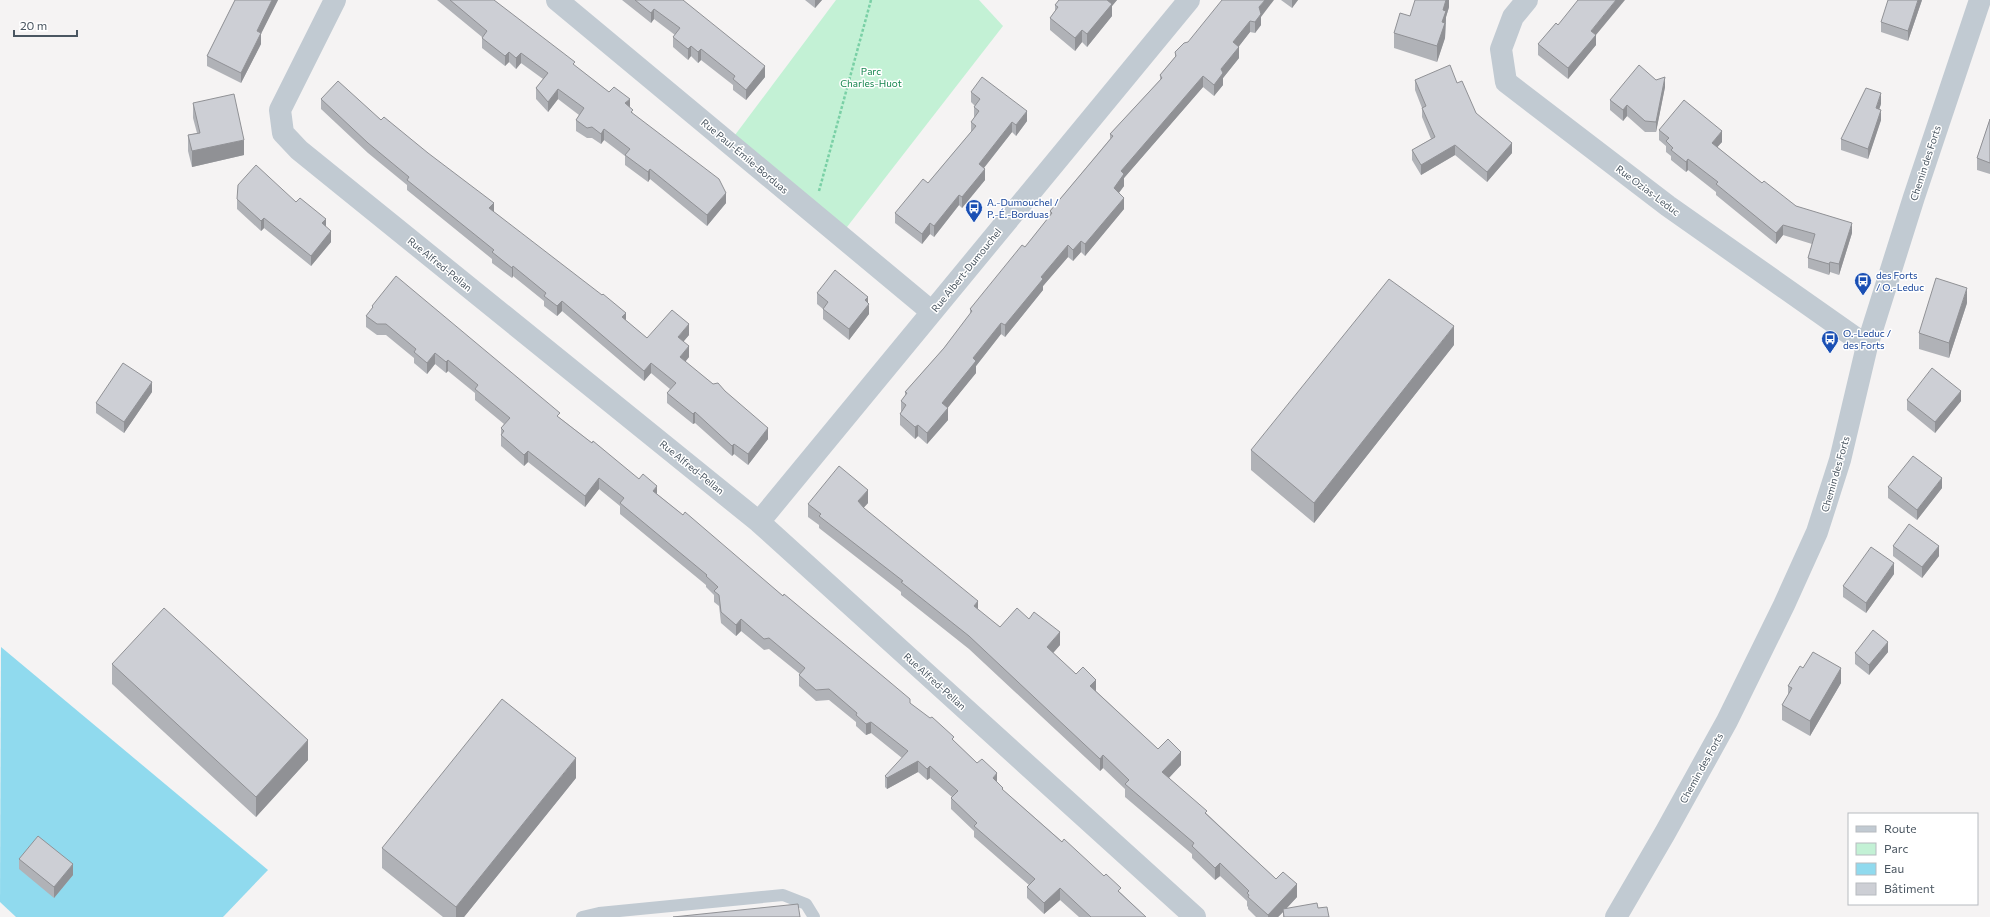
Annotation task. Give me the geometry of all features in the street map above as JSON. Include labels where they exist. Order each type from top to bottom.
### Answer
[{"type":"street","name":"Rue Alfred-Pellan","points":[[335,0],[280,110],[283,133],[299,150],[759,522],[1195,917]]},
{"type":"street","name":"Rue Paul-Émile-Borduas","points":[[558,0],[932,312]]},
{"type":"street","name":"Rue Albert-Dumouchel","points":[[759,522],[1189,0]]},
{"type":"street","name":"Rue Ozias-Leduc","points":[[1527,0],[1514,17],[1500,49],[1506,82],[1668,206],[1867,346]]},
{"type":"street","name":"Chemin des Forts","points":[[1616,917],[1665,833],[1727,721],[1784,605],[1817,532],[1840,460],[1867,346],[1914,197],[1980,0]]},
{"type":"lane","points":[[582,917],[599,913],[783,895],[806,904],[814,917]]},
{"type":"path","points":[[813,213],[870,0]]},
{"type":"green space","name":"Parc Charles-Huot","points":[[836,0],[979,0],[1003,26],[840,236],[729,143]]},
{"type":"water","points":[[1,647],[268,870],[223,917],[16,917],[0,902]]},
{"type":"building","points":[[235,0],[272,0],[257,31],[261,33],[241,73],[207,56]]},
{"type":"building","points":[[450,0],[494,0],[575,62],[573,64],[609,92],[614,87],[630,99],[625,103],[633,110],[631,112],[719,179],[726,193],[707,215],[650,169],[648,172],[625,155],[630,149],[604,129],[601,134],[592,127],[587,128],[576,120],[584,108],[558,89],[548,102],[536,88],[548,73],[521,53],[516,58],[509,52],[505,56],[482,38],[487,31]]},
{"type":"building","points":[[635,0],[683,0],[765,66],[746,90],[733,79],[735,76],[701,49],[698,52],[691,46],[688,49],[673,37],[680,28],[654,9],[651,13]]},
{"type":"building","points":[[1059,0],[1107,0],[1112,4],[1087,34],[1082,30],[1075,38],[1050,18],[1058,7],[1055,5]]},
{"type":"building","points":[[1222,0],[1265,0],[1259,7],[1261,14],[1255,22],[1250,21],[1233,42],[1239,47],[1221,69],[1223,73],[1214,85],[1203,76],[1121,171],[1124,174],[1114,188],[1124,198],[1085,244],[1081,241],[1073,250],[1068,245],[1041,277],[1043,279],[1005,325],[1001,323],[973,358],[976,361],[942,403],[948,408],[927,433],[918,425],[915,427],[900,414],[906,405],[901,401],[907,393],[905,392],[944,348],[972,311],[970,309],[1022,245],[1025,247],[1052,213],[1050,211],[1113,136],[1110,134],[1162,78],[1160,75],[1176,56],[1175,52],[1184,43],[1188,42]]},
{"type":"building","points":[[1415,0],[1446,0],[1443,10],[1446,11],[1442,22],[1445,23],[1437,46],[1394,33],[1400,13],[1410,16]]},
{"type":"building","points":[[1578,0],[1616,0],[1591,31],[1596,35],[1568,68],[1538,44],[1556,23],[1558,25]]},
{"type":"building","points":[[1888,0],[1918,0],[1908,31],[1881,22]]},
{"type":"building","points":[[1450,65],[1457,83],[1462,81],[1476,113],[1512,143],[1487,172],[1455,145],[1421,165],[1412,150],[1435,137],[1422,108],[1426,106],[1415,80]]},
{"type":"building","points":[[1639,65],[1656,80],[1665,77],[1656,122],[1645,121],[1627,105],[1623,110],[1610,100]]},
{"type":"building","points":[[982,77],[1027,111],[1016,125],[1012,122],[979,164],[985,169],[962,197],[959,195],[934,226],[930,223],[922,234],[895,213],[923,179],[928,183],[976,126],[971,122],[979,111],[974,107],[980,99],[971,92]]},
{"type":"building","points":[[338,81],[381,120],[384,117],[428,153],[494,203],[489,208],[602,295],[603,294],[626,313],[622,317],[647,338],[672,310],[689,324],[678,337],[689,346],[680,357],[713,384],[718,383],[725,391],[768,428],[748,454],[734,444],[732,446],[695,412],[693,414],[667,393],[676,383],[651,363],[644,371],[562,301],[557,306],[544,296],[546,293],[513,266],[512,268],[492,252],[494,250],[407,180],[409,177],[368,143],[321,99]]},
{"type":"building","points":[[1866,88],[1881,93],[1876,108],[1881,110],[1868,149],[1841,139]]},
{"type":"building","points":[[234,94],[244,140],[192,151],[188,135],[200,133],[193,103]]},
{"type":"building","points":[[1684,100],[1722,131],[1712,143],[1762,183],[1764,181],[1796,206],[1852,223],[1839,264],[1830,262],[1829,264],[1808,258],[1815,234],[1783,225],[1776,233],[1716,184],[1718,182],[1688,159],[1686,162],[1671,150],[1673,148],[1666,141],[1669,138],[1659,130]]},
{"type":"building","points":[[1990,119],[1990,163],[1977,158]]},
{"type":"building","points":[[256,165],[296,202],[300,198],[326,219],[322,223],[331,231],[311,256],[264,218],[261,221],[237,199],[238,185]]},
{"type":"building","points":[[835,270],[868,297],[865,300],[869,304],[849,329],[823,309],[828,302],[817,293]]},
{"type":"building","points":[[396,276],[560,413],[557,416],[592,443],[593,441],[639,479],[643,474],[657,486],[653,491],[683,515],[685,512],[783,596],[784,594],[910,699],[910,703],[930,718],[932,717],[954,737],[952,739],[977,763],[982,759],[997,773],[993,778],[1003,788],[1002,789],[1062,842],[1064,839],[1104,876],[1106,874],[1121,888],[1118,891],[1146,917],[1091,917],[1060,888],[1044,903],[1027,887],[1035,879],[974,826],[977,823],[951,798],[958,791],[930,766],[927,769],[918,761],[887,778],[885,776],[908,751],[871,722],[866,724],[856,715],[857,713],[829,689],[816,690],[799,675],[805,668],[769,638],[764,639],[741,619],[736,625],[721,612],[719,595],[714,591],[718,587],[706,576],[707,575],[620,503],[624,498],[599,478],[585,496],[528,451],[524,455],[501,435],[504,431],[501,428],[510,418],[475,389],[478,385],[448,360],[446,362],[435,353],[427,363],[414,352],[416,349],[386,324],[377,324],[366,316]]},
{"type":"building","points":[[1936,278],[1967,288],[1949,343],[1919,333]]},
{"type":"building","points":[[1389,279],[1454,326],[1314,503],[1251,450]]},
{"type":"building","points":[[123,363],[152,382],[124,422],[96,403]]},
{"type":"building","points":[[1932,368],[1961,391],[1935,422],[1907,400]]},
{"type":"building","points":[[1913,456],[1942,478],[1917,510],[1888,487]]},
{"type":"building","points":[[839,466],[868,490],[858,501],[864,508],[978,601],[974,606],[1000,627],[1017,608],[1029,619],[1034,612],[1060,632],[1047,647],[1076,674],[1083,667],[1096,680],[1090,686],[1158,749],[1168,739],[1181,752],[1162,772],[1207,811],[1205,813],[1276,879],[1283,872],[1297,884],[1268,915],[1248,897],[1249,895],[1247,893],[1249,891],[1220,863],[1215,868],[1192,846],[1194,843],[1125,784],[1129,780],[1103,755],[1100,759],[969,636],[901,582],[903,581],[819,516],[821,514],[808,504]]},
{"type":"building","points":[[1909,524],[1939,546],[1922,567],[1893,546]]},
{"type":"building","points":[[1871,547],[1894,563],[1866,603],[1843,586]]},
{"type":"building","points":[[164,608],[308,740],[256,797],[112,664]]},
{"type":"building","points":[[1873,630],[1888,642],[1869,665],[1855,653]]},
{"type":"building","points":[[1813,652],[1841,668],[1810,721],[1782,705],[1792,688],[1788,686],[1800,666],[1803,668]]},
{"type":"building","points":[[502,699],[576,758],[456,907],[382,848]]},
{"type":"building","points":[[38,836],[73,864],[54,887],[19,859]]},
{"type":"building","points":[[1317,903],[1318,908],[1327,907],[1329,917],[1284,917],[1283,909]]},
{"type":"building","points":[[798,904],[800,917],[673,917]]},
{"type":"place","name":"A.-Dumouchel / P.-É.-Borduas","points":[[974,223]]},
{"type":"place","name":"des Forts / O.-Leduc","points":[[1863,296]]},
{"type":"place","name":"O.-Leduc / des Forts","points":[[1830,354]]}]
